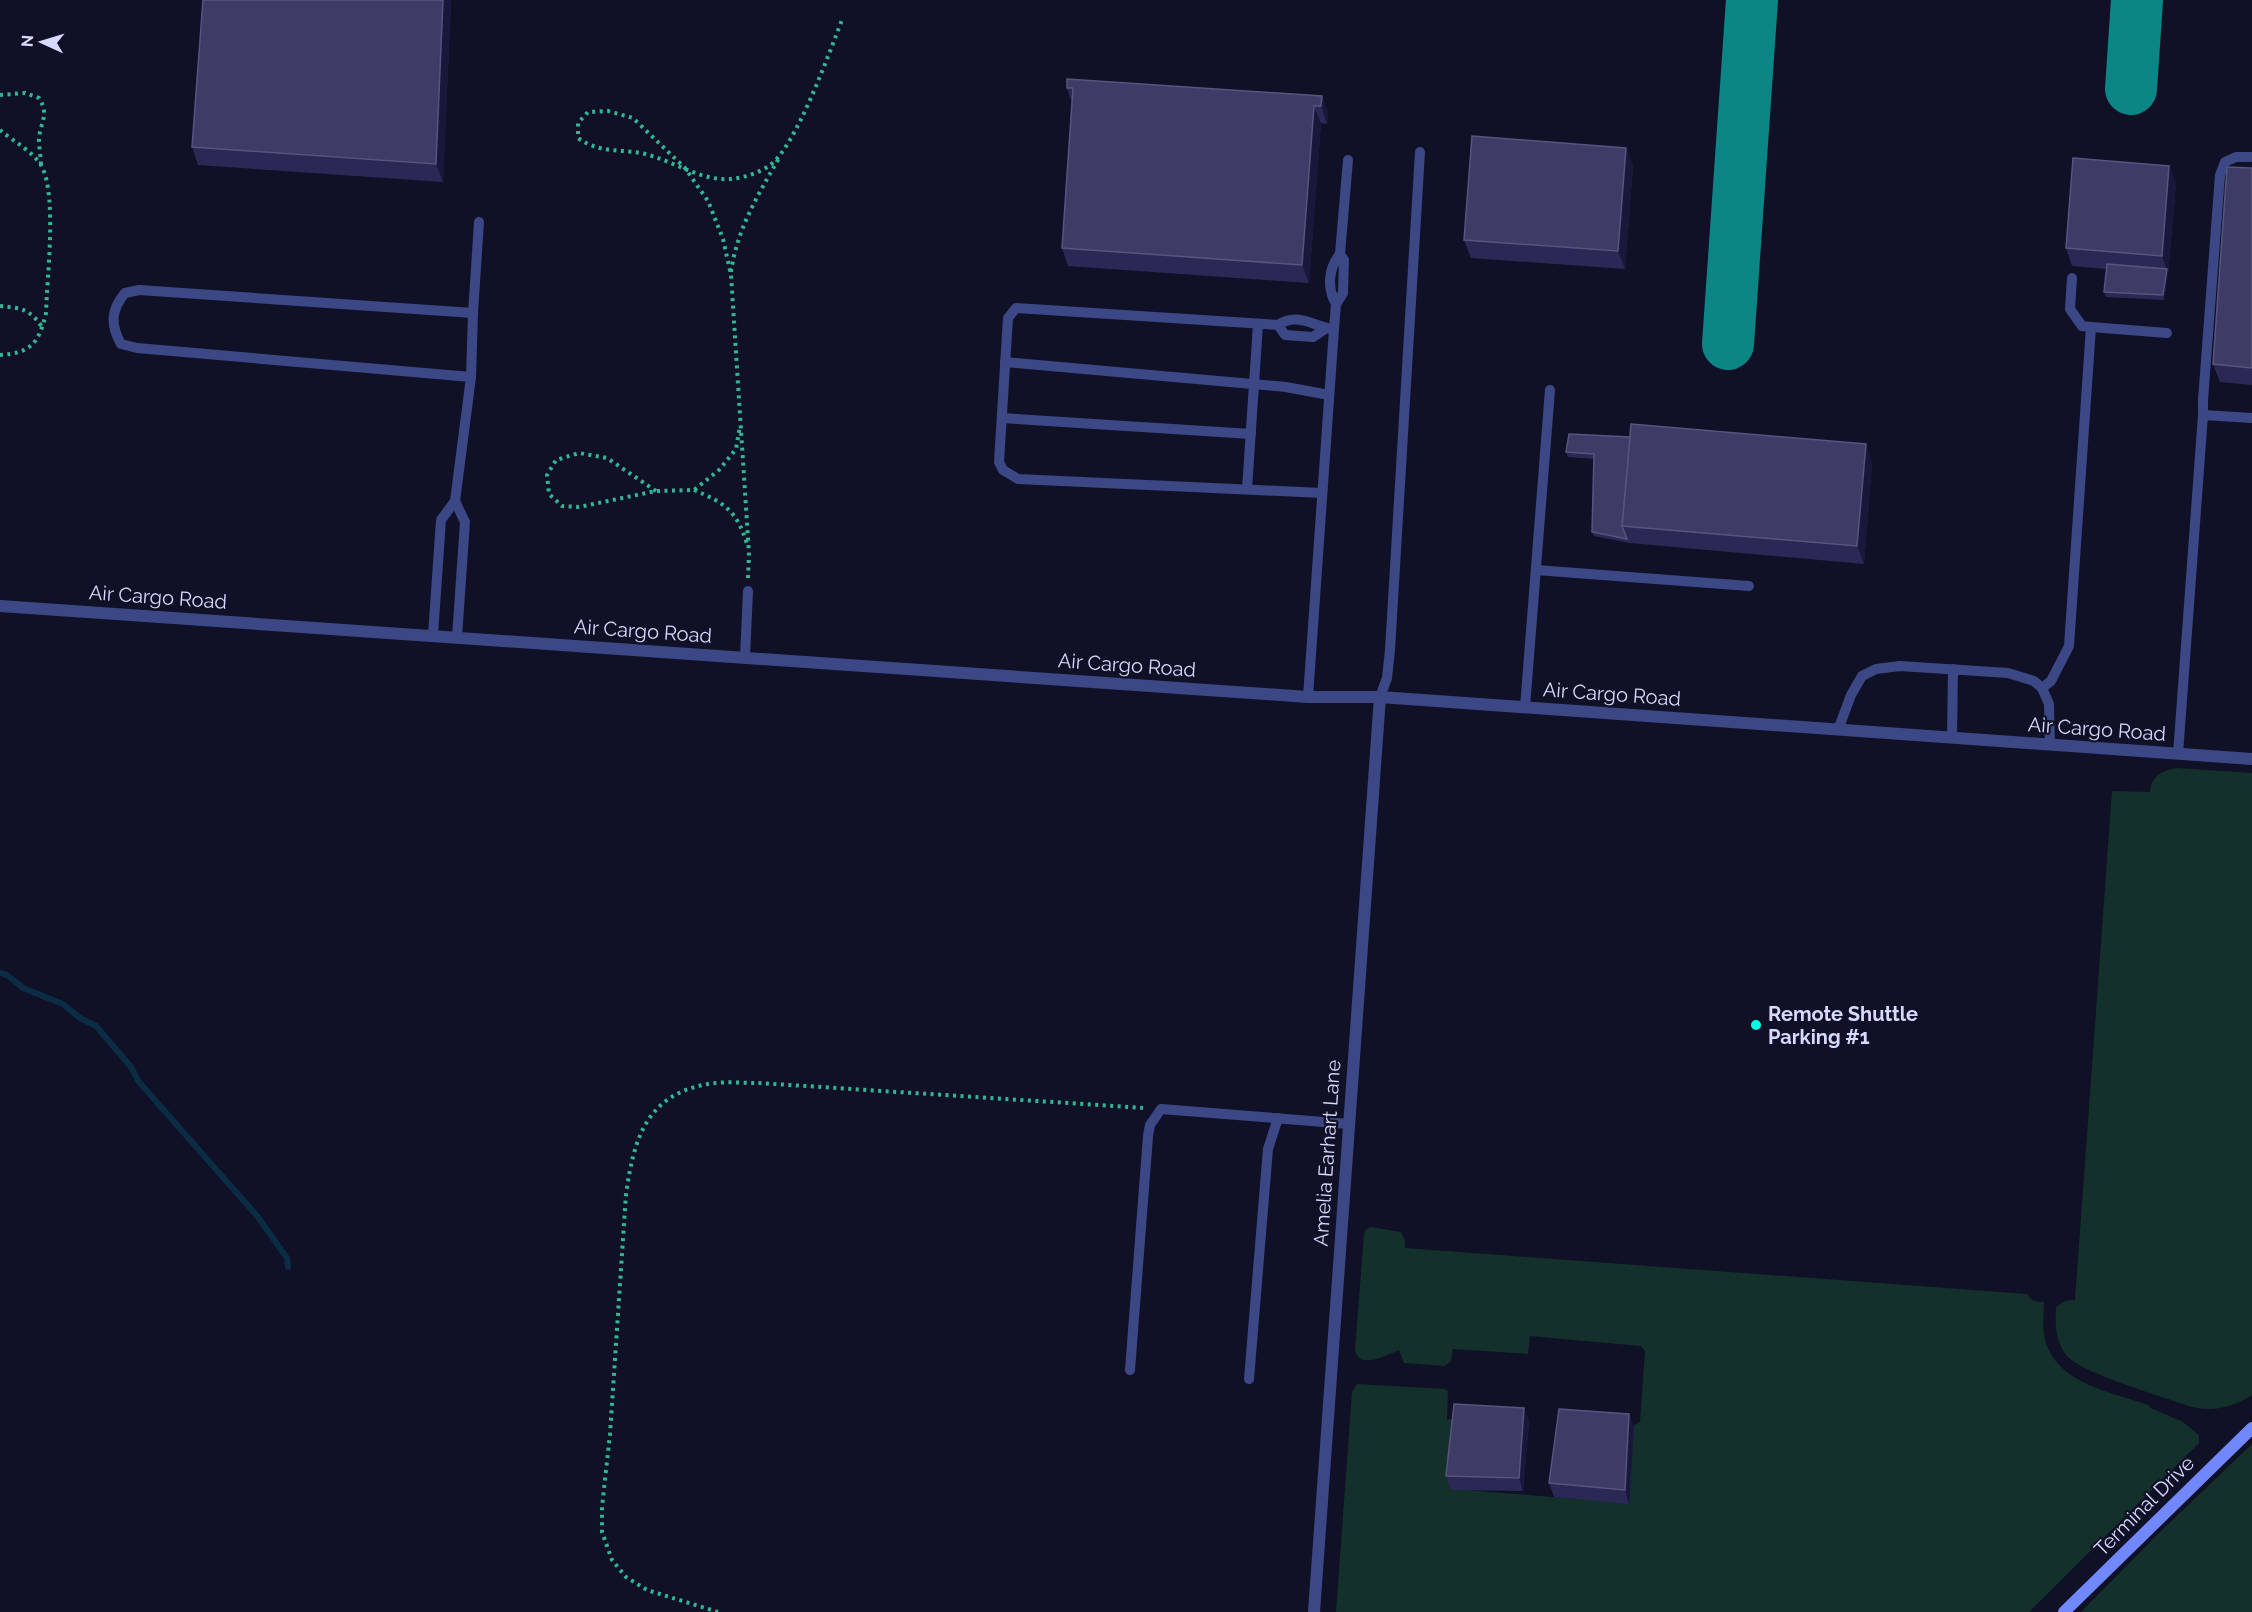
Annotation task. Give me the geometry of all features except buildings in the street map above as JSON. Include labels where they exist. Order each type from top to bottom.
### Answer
[{"type":"main road","name":"Terminal Drive","points":[[2064,1612],[2252,1428]]},
{"type":"street","name":"Air Cargo Road","points":[[0,606],[1308,697],[1380,697],[2252,759]]},
{"type":"street","name":"Amelia Earhart Lane","points":[[1314,1612],[1380,697]]},
{"type":"lane","points":[[1380,697],[1387,678],[1390,650],[1420,152]]},
{"type":"lane","points":[[2178,754],[2220,175],[2225,162],[2236,157],[2252,157]]},
{"type":"lane","points":[[1308,697],[1329,395],[1329,329],[1336,304],[1342,293],[1344,260],[1340,254],[1347,160]]},
{"type":"lane","points":[[433,635],[441,520],[455,501],[471,377],[479,222]]},
{"type":"lane","points":[[2072,278],[2070,309],[2082,326],[2167,333]]},
{"type":"lane","points":[[471,377],[137,348],[121,344],[114,331],[115,306],[125,293],[139,290],[473,313]]},
{"type":"lane","points":[[1322,493],[1018,479],[1003,470],[999,462],[1008,318],[1016,308],[1278,325],[1286,320],[1314,321],[1329,329]]},
{"type":"lane","points":[[1247,489],[1256,385],[1258,324]]},
{"type":"lane","points":[[2042,688],[2051,681],[2069,646],[2091,327]]},
{"type":"lane","points":[[1005,362],[1256,385],[1329,395]]},
{"type":"lane","points":[[1525,707],[1550,390]]},
{"type":"lane","points":[[2204,415],[2252,418]]},
{"type":"lane","points":[[1002,418],[1251,434]]},
{"type":"lane","points":[[455,501],[465,522],[457,637]]},
{"type":"lane","points":[[1536,570],[1749,586]]},
{"type":"lane","points":[[745,657],[748,591]]},
{"type":"lane","points":[[1838,730],[1851,695],[1862,676],[1876,669],[1899,666],[1953,669],[2008,673],[2034,681],[2042,688],[2049,704],[2050,745]]},
{"type":"lane","points":[[1952,738],[1953,669]]},
{"type":"lane","points":[[1130,1370],[1148,1136],[1150,1125],[1161,1109],[1348,1124]]},
{"type":"lane","points":[[1249,1379],[1268,1149],[1278,1118]]},
{"type":"path","points":[[731,275],[734,251],[743,225],[811,98],[842,20]]},
{"type":"path","points":[[0,95],[25,93],[39,98],[45,108],[45,120],[39,140],[41,165],[50,195],[46,313],[42,327],[34,343],[21,353],[0,355]]},
{"type":"path","points":[[748,591],[749,554],[731,275],[723,239],[708,201],[685,168],[633,118],[608,111],[588,112],[578,123],[578,138],[590,146],[650,155],[685,168],[707,177],[730,179],[747,176],[769,165],[783,151]]},
{"type":"path","points":[[0,130],[41,165]]},
{"type":"path","points":[[0,306],[16,307],[33,315],[42,327]]},
{"type":"path","points":[[694,490],[720,470],[736,449],[741,419]]},
{"type":"path","points":[[656,491],[607,458],[579,453],[556,460],[547,475],[549,494],[562,506],[579,507],[656,491],[694,490],[720,501],[741,523],[749,554]]},
{"type":"path","points":[[718,1612],[647,1590],[626,1577],[612,1560],[602,1532],[626,1194],[631,1156],[640,1132],[656,1109],[681,1092],[708,1084],[759,1083],[1161,1109]]},
{"type":"green space","points":[[2177,768],[2252,773],[2252,1395],[2238,1403],[2216,1409],[2192,1407],[2125,1384],[2075,1363],[2060,1345],[2056,1326],[2056,1307],[2065,1301],[2075,1300],[2112,791],[2150,792],[2155,778],[2167,770]]},
{"type":"green space","points":[[1371,1227],[1401,1232],[1405,1240],[1405,1248],[2027,1294],[2033,1301],[2044,1302],[2045,1339],[2051,1354],[2061,1366],[2087,1384],[2148,1405],[2183,1422],[2199,1435],[2199,1443],[2029,1612],[1336,1612],[1352,1392],[1357,1384],[1448,1391],[1447,1419],[1456,1420],[1452,1489],[1629,1503],[1634,1425],[1640,1422],[1645,1351],[1641,1346],[1530,1336],[1528,1354],[1453,1349],[1451,1361],[1445,1366],[1404,1363],[1399,1350],[1374,1360],[1361,1359],[1357,1356],[1355,1349],[1364,1235],[1365,1230]]},
{"type":"green space","points":[[2252,1444],[2252,1612],[2081,1612],[2159,1533]]},
{"type":"waterway","points":[[0,973],[7,975],[23,988],[63,1004],[80,1018],[96,1026],[131,1067],[139,1082],[258,1217],[287,1258],[288,1267]]},
{"type":"taxiway","points":[[1728,344],[1752,0]]},
{"type":"taxiway","points":[[2131,89],[2137,0]]},
{"type":"place","name":"Remote Shuttle Parking #1","points":[[1756,1025]]}]
